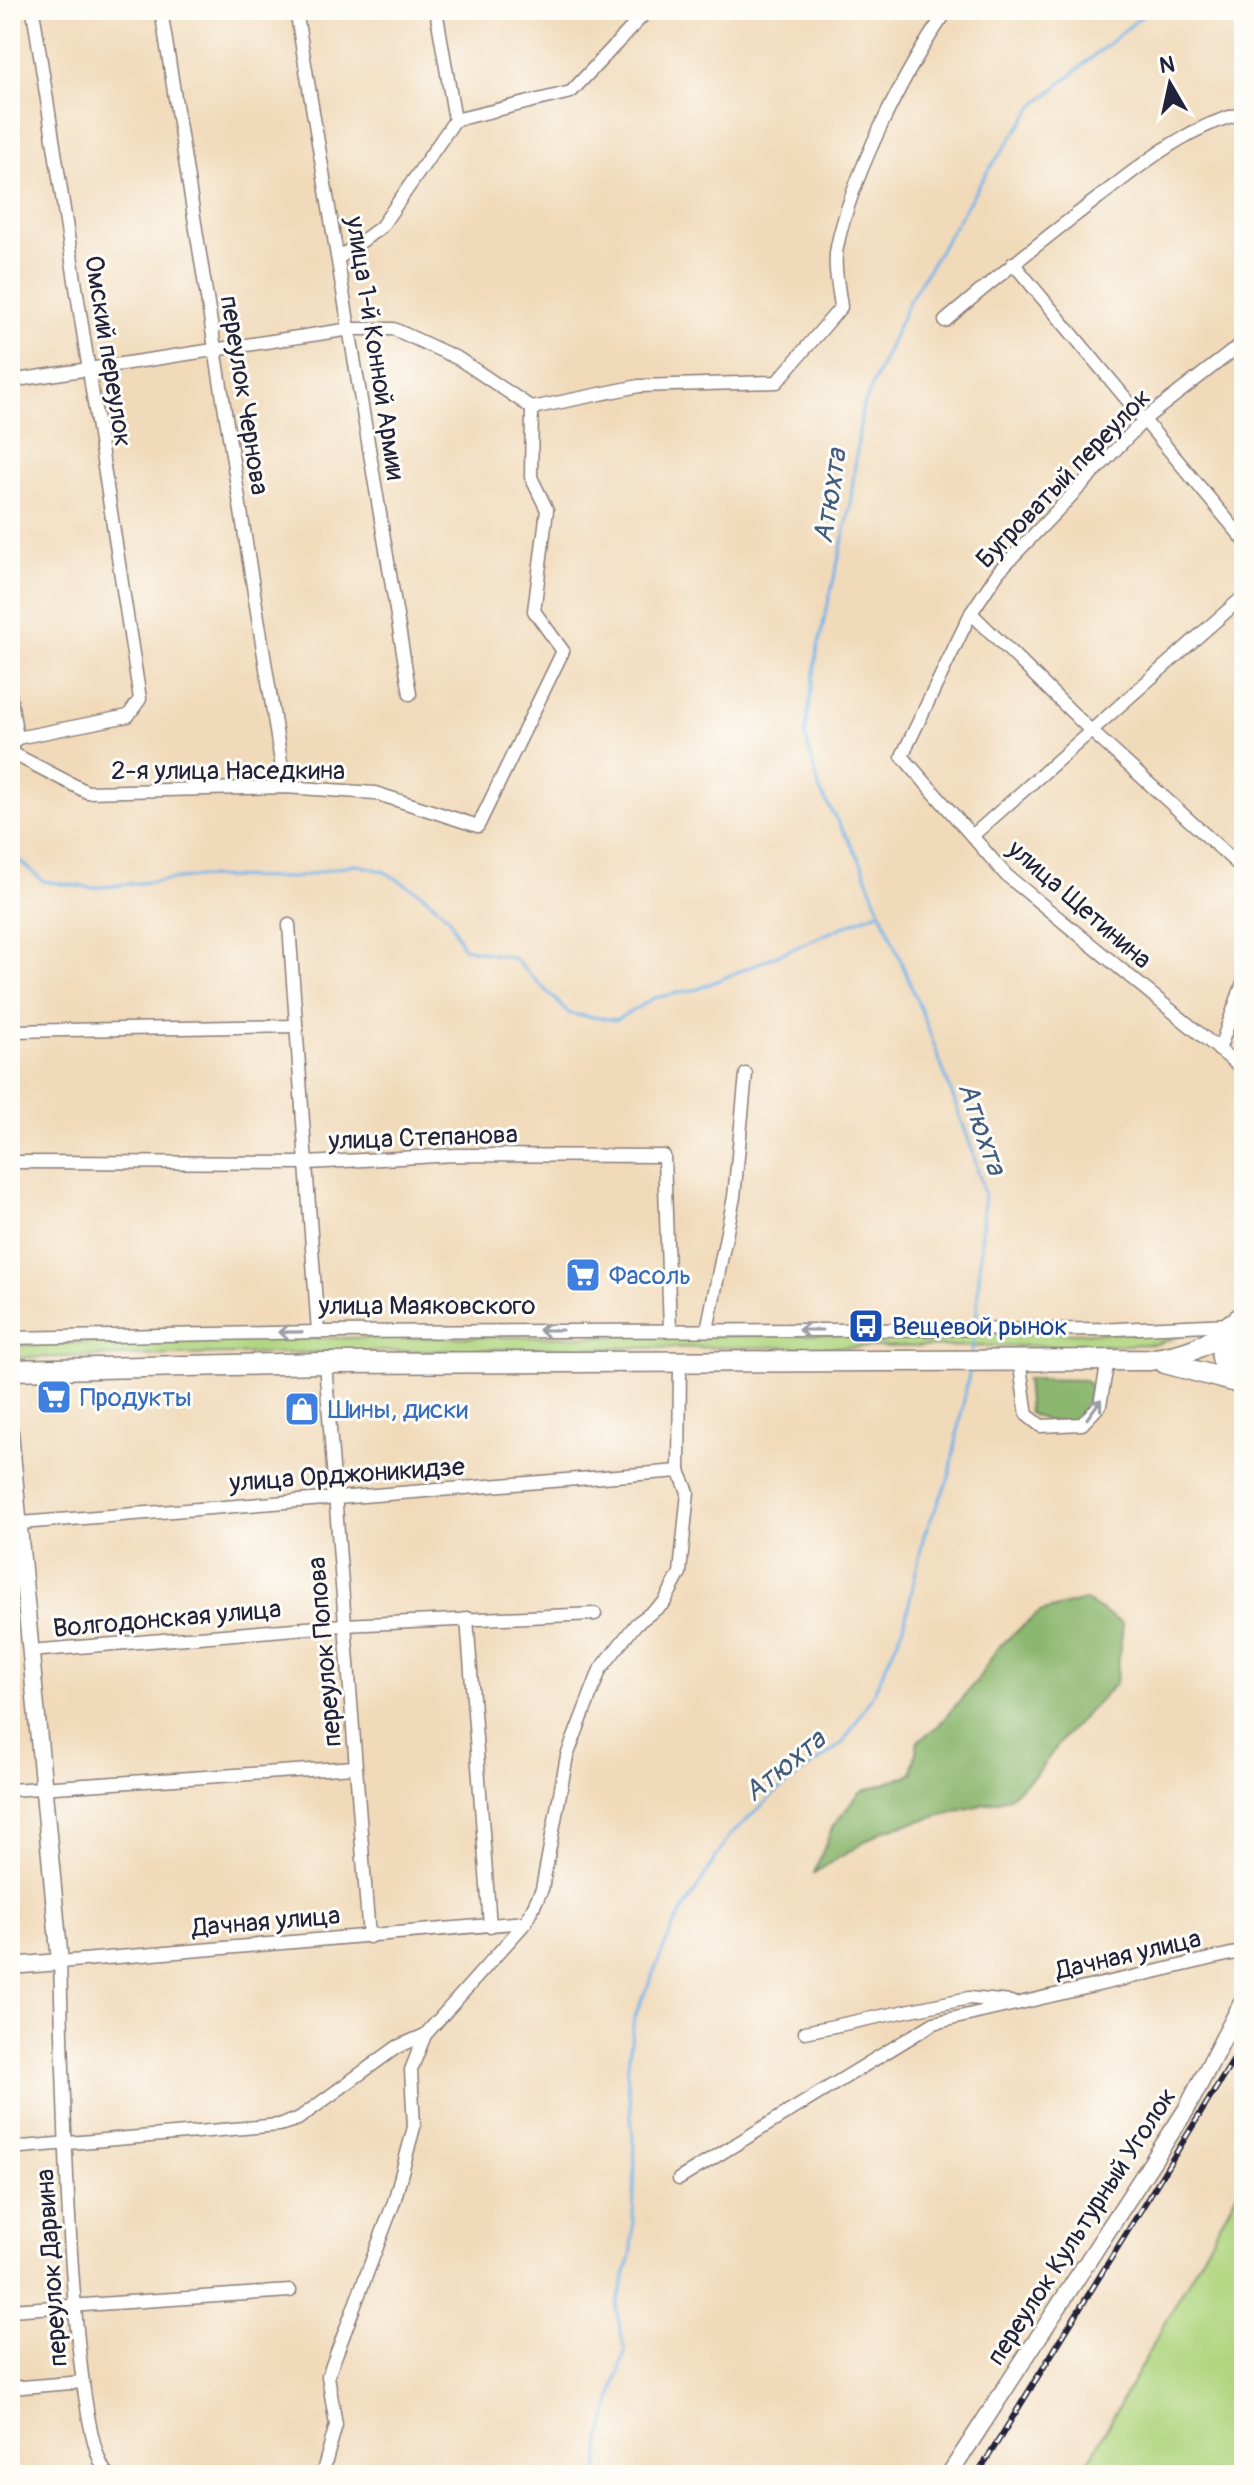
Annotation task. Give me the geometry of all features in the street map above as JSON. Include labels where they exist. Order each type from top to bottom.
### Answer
[{"type":"main road","points":[[10,1370],[325,1363],[1149,1360],[1187,1355],[1204,1348],[1238,1320]]},
{"type":"main road","points":[[1238,1320],[1220,1352],[1224,1369],[1238,1384]]},
{"type":"main road","points":[[1149,1360],[1238,1384]]},
{"type":"street","name":"Омский переулок","points":[[12,746],[128,716],[140,699],[33,10]]},
{"type":"street","name":"переулок Чернова","points":[[161,10],[285,787]]},
{"type":"street","name":"улица 1-й Конной Армии","points":[[296,10],[410,694]]},
{"type":"street","points":[[436,10],[455,120]]},
{"type":"street","points":[[339,258],[381,227],[455,120],[571,92],[648,10]]},
{"type":"street","points":[[10,381],[351,329],[394,329],[459,359],[532,408],[639,386],[777,382],[841,307],[836,250],[855,188],[921,46],[948,10]]},
{"type":"street","points":[[945,321],[1013,263],[1161,150],[1215,119],[1244,113]]},
{"type":"street","points":[[1013,263],[1146,418],[1244,540]]},
{"type":"street","name":"Бугроватый переулок","points":[[902,756],[971,613],[999,571],[1146,418],[1244,342]]},
{"type":"street","name":"2-я улица Наседкина","points":[[12,746],[87,792],[285,787],[375,793],[478,826],[563,651],[534,611],[547,510],[531,477],[532,408]]},
{"type":"street","points":[[972,836],[1089,729],[1244,596]]},
{"type":"street","points":[[971,613],[1089,729],[1244,870]]},
{"type":"street","points":[[10,694],[12,746]]},
{"type":"street","name":"улица Щетинина","points":[[902,756],[1006,875],[1244,1070]]},
{"type":"street","points":[[289,925],[318,1332]]},
{"type":"street","points":[[1219,1050],[1244,980]]},
{"type":"street","points":[[10,1031],[296,1026]]},
{"type":"street","points":[[707,1330],[734,1197],[746,1074]]},
{"type":"street","name":"улица Степанова","points":[[10,1162],[307,1163],[456,1155],[664,1156],[670,1330]]},
{"type":"street","name":"улица Маяковского","points":[[10,1338],[318,1332],[1007,1329],[1238,1320]]},
{"type":"street","points":[[1013,1361],[1027,1415],[1041,1426],[1082,1424],[1100,1405],[1108,1360]]},
{"type":"street","name":"переулок Попова","points":[[325,1363],[369,1937]]},
{"type":"street","points":[[322,2475],[336,2425],[328,2376],[394,2202],[414,2127],[411,2070],[425,2035],[526,1922],[542,1889],[567,1756],[600,1670],[636,1624],[664,1603],[680,1573],[688,1492],[679,1471],[680,1363]]},
{"type":"street","name":"переулок Дарвина","points":[[10,1432],[13,1491],[20,1523],[60,1962],[65,2144],[83,2382],[92,2437],[102,2468],[108,2475]]},
{"type":"street","name":"улица Орджоникидзе","points":[[20,1523],[679,1471]]},
{"type":"street","name":"Волгодонская улица","points":[[30,1651],[343,1625],[595,1614]]},
{"type":"street","points":[[467,1618],[490,1926]]},
{"type":"street","points":[[10,1790],[355,1767]]},
{"type":"street","name":"Дачная улица","points":[[10,1966],[526,1922]]},
{"type":"street","name":"Дачная улица","points":[[679,2179],[934,2023],[1244,1951]]},
{"type":"street","name":"Дачная улица","points":[[805,2032],[969,1998],[1022,2004]]},
{"type":"street","name":"переулок Культурный Уголок","points":[[949,2475],[1186,2110],[1244,1999]]},
{"type":"street","points":[[10,2148],[279,2125],[298,2119],[397,2047],[425,2035]]},
{"type":"street","points":[[10,2310],[290,2291]]},
{"type":"street","points":[[10,2388],[83,2382]]},
{"type":"green space","points":[[1191,1332],[1156,1344],[1079,1346],[564,1348],[10,1358],[10,1345],[209,1339]]},
{"type":"green space","points":[[1026,1379],[1085,1380],[1094,1389],[1094,1406],[1080,1421],[1047,1421],[1029,1413]]},
{"type":"green space","points":[[1084,1600],[1123,1624],[1116,1683],[1065,1736],[1036,1774],[1008,1798],[884,1830],[814,1873],[833,1826],[860,1792],[912,1774],[918,1741],[939,1725],[978,1679],[998,1647],[1040,1612]]},
{"type":"green space","points":[[1244,2180],[1244,2475],[1081,2475]]},
{"type":"waterway","name":"Атюхта","points":[[976,1325],[984,1194],[973,1152],[926,1023],[860,860],[820,791],[805,735],[818,647],[849,514],[862,409],[909,301],[987,172],[1035,105],[1149,10]]},
{"type":"waterway","points":[[10,852],[43,881],[91,888],[198,877],[294,878],[354,864],[383,871],[421,893],[449,917],[463,948],[513,958],[570,1014],[616,1020],[654,998],[698,989],[880,911]]},
{"type":"waterway","name":"Атюхта","points":[[972,1353],[975,1333]]},
{"type":"waterway","name":"Атюхта","points":[[598,2475],[601,2440],[625,2351],[616,2308],[632,2251],[635,2162],[627,2071],[634,2018],[672,1929],[730,1835],[778,1791],[843,1743],[871,1698],[904,1626],[924,1535],[949,1478],[970,1368]]},
{"type":"railway","points":[[977,2475],[1244,2043]]},
{"type":"place","name":"Фасоль","points":[[583,1275]]},
{"type":"place","name":"Вещевой рынок","points":[[866,1326]]},
{"type":"place","name":"Продукты","points":[[54,1397]]},
{"type":"place","name":"Шины, диски","points":[[302,1409]]}]
